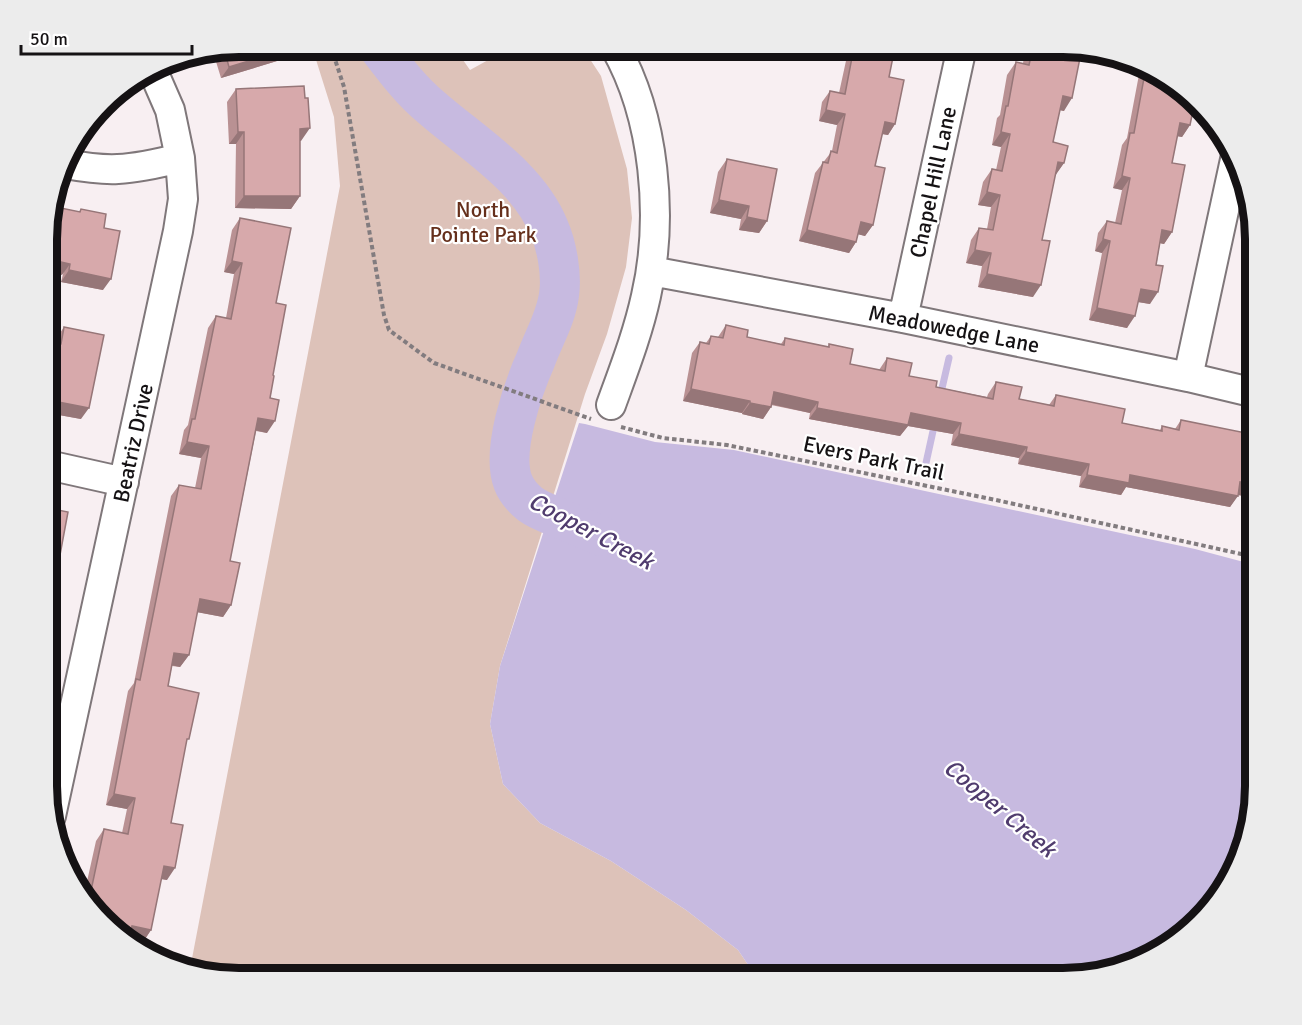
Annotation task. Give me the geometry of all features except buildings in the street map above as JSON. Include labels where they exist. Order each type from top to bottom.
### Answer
[{"type":"street","points":[[609,418],[646,297],[651,271],[655,223],[653,172],[643,117],[621,57]]},
{"type":"street","name":"Chapel Hill Lane","points":[[903,318],[960,57]]},
{"type":"street","name":"Beatriz Drive","points":[[57,755],[124,482],[183,199],[180,158],[170,110],[156,77]]},
{"type":"street","points":[[73,165],[118,170],[154,165],[180,158]]},
{"type":"street","points":[[1188,377],[1232,174]]},
{"type":"street","name":"Meadowedge Lane","points":[[651,271],[903,318],[1245,391]]},
{"type":"street","points":[[57,467],[124,482]]},
{"type":"path","name":"Evers Park Trail","points":[[334,57],[344,87],[384,315],[389,330],[434,363],[558,407],[609,418],[663,438],[727,445],[1245,555]]},
{"type":"green space","name":"North Pointe Park","points":[[315,57],[461,57],[470,70],[494,57],[589,57],[601,76],[627,169],[632,218],[626,267],[607,334],[585,394],[500,666],[490,724],[503,784],[540,823],[611,861],[686,910],[738,950],[750,968],[227,968],[191,962],[340,186],[334,117]]},
{"type":"water","points":[[579,423],[655,442],[734,450],[1195,549],[1245,562],[1245,798],[1241,821],[1231,856],[1214,887],[1200,906],[1164,937],[1133,954],[1110,962],[1063,968],[750,968],[738,950],[686,910],[611,861],[540,823],[503,784],[490,724],[500,666]]},
{"type":"waterway","name":"Cooper Creek","points":[[386,57],[424,101],[513,176],[540,209],[549,228],[558,261],[559,295],[553,320],[520,402],[512,437],[510,469],[516,488],[530,504],[601,536]]},
{"type":"waterway","points":[[940,397],[949,358]]},
{"type":"waterway","points":[[924,472],[935,422]]}]
